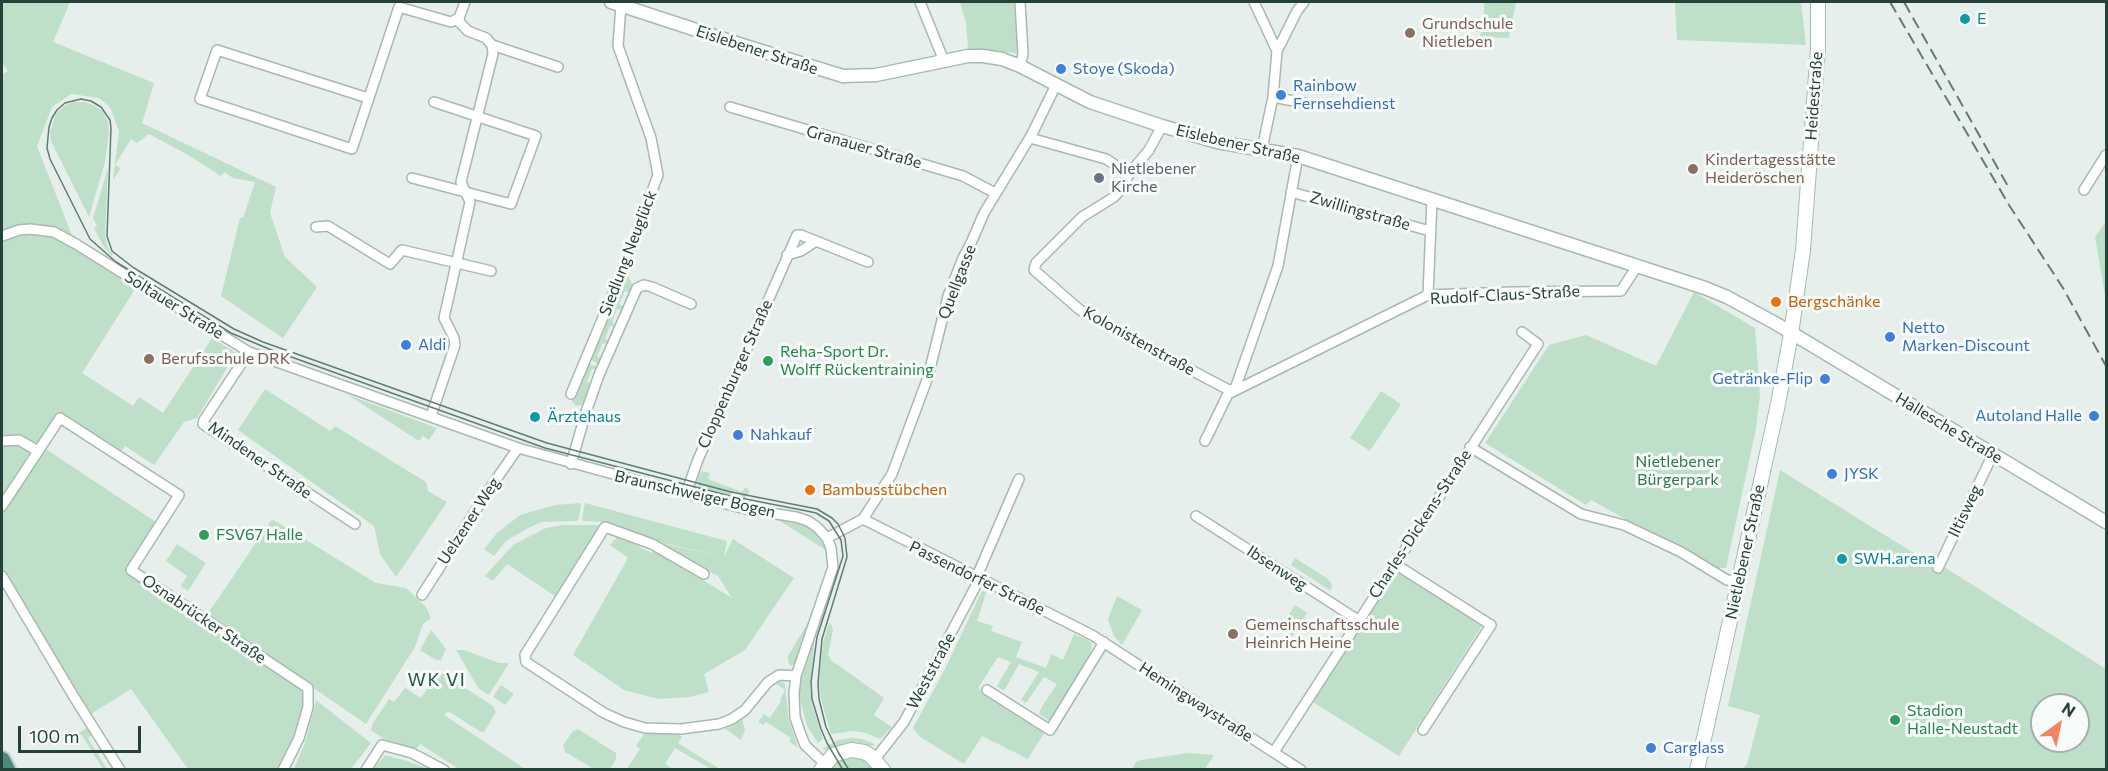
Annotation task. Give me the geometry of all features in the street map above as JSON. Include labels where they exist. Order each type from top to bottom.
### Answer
[{"type":"highway","points":[[2,760],[7,770]]},
{"type":"main road","name":"Heidestraße","points":[[1791,334],[1803,250],[1818,48],[1818,2]]},
{"type":"main road","name":"Nietlebener Straße","points":[[1696,770],[1739,582],[1791,334]]},
{"type":"main road","points":[[822,766],[833,755],[846,750],[860,750],[879,764]]},
{"type":"street","points":[[368,98],[217,50],[200,99],[352,149],[399,7],[451,22],[459,18],[465,2]]},
{"type":"street","points":[[920,2],[944,61]]},
{"type":"street","points":[[1020,2],[1023,54],[1020,66]]},
{"type":"street","points":[[1254,2],[1277,51]]},
{"type":"street","points":[[1262,149],[1273,97],[1277,51],[1304,2]]},
{"type":"street","name":"Eislebener Straße","points":[[616,3],[843,76],[876,75],[968,56],[1002,59],[1090,102],[1162,126],[1217,142],[1298,156],[1727,297],[1791,334]]},
{"type":"street","name":"Siedlung Neuglück","points":[[571,394],[624,267],[658,175],[651,138],[618,46],[616,3]]},
{"type":"street","points":[[459,18],[463,27],[486,38],[492,45],[558,67]]},
{"type":"street","points":[[431,417],[455,345],[444,318],[470,202],[461,182],[493,54],[492,45]]},
{"type":"street","name":"Quellgasse","points":[[863,519],[892,474],[928,377],[948,296],[963,258],[984,213],[1031,136],[1056,85]]},
{"type":"street","points":[[1273,97],[1304,104]]},
{"type":"street","points":[[412,178],[511,204],[536,135],[434,102]]},
{"type":"street","name":"Granauer Straße","points":[[730,107],[963,176],[995,193]]},
{"type":"street","points":[[1031,136],[1106,159],[1129,174],[1149,150],[1162,126]]},
{"type":"street","points":[[2084,190],[2106,155]]},
{"type":"street","points":[[1205,441],[1228,394],[1235,389],[1278,266],[1298,156]]},
{"type":"street","name":"Kolonistenstraße","points":[[1129,174],[1114,197],[1082,217],[1036,263],[1034,270],[1080,310],[1229,390],[1235,389]]},
{"type":"street","name":"Zwillingstraße","points":[[1291,192],[1430,231]]},
{"type":"street","points":[[1428,296],[1432,200]]},
{"type":"street","points":[[316,227],[328,226],[390,264],[402,250],[491,271]]},
{"type":"street","name":"Soltauer Straße","points":[[2,236],[30,229],[54,232],[249,352],[518,448]]},
{"type":"street","name":"Cloppenburger Straße","points":[[686,494],[697,462],[797,235],[868,262]]},
{"type":"street","points":[[787,255],[816,241]]},
{"type":"street","name":"Rudolf-Claus-Straße","points":[[1235,389],[1428,296],[1513,292],[1622,291],[1637,266]]},
{"type":"street","name":"Siedlung Neuglück","points":[[571,464],[599,375],[638,288],[644,285],[652,287],[691,304]]},
{"type":"street","name":"Charles-Dickens-Straße","points":[[1274,752],[1538,344],[1522,332]]},
{"type":"street","name":"Hallesche Straße","points":[[1791,334],[2106,522]]},
{"type":"street","name":"Mindener Straße","points":[[249,352],[203,424],[355,524]]},
{"type":"street","name":"Osnabrücker Straße","points":[[38,451],[60,418],[179,495],[131,570],[308,688],[309,707],[299,738],[283,770]]},
{"type":"street","points":[[2,441],[20,440],[38,451],[2,506]]},
{"type":"street","points":[[1470,447],[1581,514],[1624,525],[1681,552],[1727,579],[1739,582]]},
{"type":"street","name":"Braunschweiger Bogen","points":[[518,448],[686,494],[808,521],[827,538]]},
{"type":"street","name":"Uelzener Weg","points":[[422,595],[518,448]]},
{"type":"street","name":"Iltisweg","points":[[1938,568],[1993,454]]},
{"type":"street","name":"Weststraße","points":[[879,764],[904,722],[978,577],[1019,479]]},
{"type":"street","name":"Ibsenweg","points":[[1196,516],[1358,620]]},
{"type":"street","points":[[822,766],[805,745],[795,717],[796,676],[833,567],[833,554],[827,538],[863,519]]},
{"type":"street","name":"Passendorfer Straße","points":[[863,519],[1092,635]]},
{"type":"street","points":[[704,574],[652,544],[605,527],[525,655],[526,662],[604,713],[645,728],[681,729],[719,724],[745,710],[768,682],[779,675],[796,676]]},
{"type":"street","points":[[1395,564],[1491,625],[1423,730]]},
{"type":"street","points":[[2,576],[120,770]]},
{"type":"street","name":"Hemingwaystraße","points":[[1092,635],[1300,770]]},
{"type":"street","points":[[987,690],[1050,730],[1104,642]]},
{"type":"street","points":[[366,770],[382,745],[412,753],[444,770]]},
{"type":"green space","points":[[2,2],[70,2],[53,42],[154,83],[142,123],[276,187],[270,213],[285,257],[317,287],[283,338],[221,296],[240,218],[243,218],[255,182],[233,178],[224,172],[221,176],[149,134],[137,143],[131,139],[115,165],[121,168],[113,180],[119,131],[110,107],[99,98],[71,94],[52,107],[37,146],[75,243],[139,283],[82,373],[133,406],[139,397],[163,413],[212,338],[236,353],[197,418],[184,422],[154,465],[125,446],[121,452],[61,412],[2,505],[2,75],[8,71],[2,63]]},
{"type":"green space","points":[[960,2],[1018,2],[1023,54],[968,48],[966,22]]},
{"type":"green space","points":[[1484,2],[1516,2],[1509,38],[1480,37]]},
{"type":"green space","points":[[1675,2],[1801,2],[1806,45],[1677,40]]},
{"type":"green space","points":[[74,102],[85,102],[95,106],[103,112],[108,121],[109,132],[105,162],[89,217],[51,141],[50,132],[56,114],[64,106]]},
{"type":"green space","points":[[108,168],[105,236],[112,256],[102,244],[94,228],[97,226],[93,218]]},
{"type":"green space","points":[[2106,221],[2106,301],[2095,237]]},
{"type":"green space","points":[[626,271],[634,288],[631,293],[625,291],[619,304],[624,307],[623,311],[617,309],[612,322],[617,325],[610,326],[605,339],[610,341],[608,345],[603,343],[597,356],[602,359],[601,364],[598,364],[590,359]]},
{"type":"green space","name":"Nietlebener Bürgerpark","points":[[1694,292],[1755,328],[1760,395],[1756,429],[1726,568],[1715,568],[1591,500],[1586,505],[1485,443],[1549,345],[1586,335],[1656,366]]},
{"type":"green space","points":[[588,363],[599,368],[598,370],[592,369],[587,382],[592,384],[584,404],[577,406],[572,399]]},
{"type":"green space","points":[[265,389],[330,431],[335,426],[426,482],[428,491],[447,502],[396,577],[380,554],[374,526],[238,430]]},
{"type":"green space","points":[[1381,391],[1401,404],[1370,451],[1350,438]]},
{"type":"green space","points":[[348,395],[437,428],[429,440],[423,436],[419,441]]},
{"type":"green space","points":[[46,449],[159,524],[131,569],[308,688],[308,709],[283,769],[188,769],[131,689],[86,717],[2,576],[2,509]]},
{"type":"green space","points":[[1780,470],[1941,570],[1944,567],[2106,669],[2106,769],[1743,769],[1747,764],[1760,715],[1728,706]]},
{"type":"green space","points":[[701,471],[710,473],[708,479],[742,492],[745,487],[750,491],[742,503],[707,495],[698,485],[697,480]]},
{"type":"green space","points":[[581,503],[577,521],[542,522],[506,541],[494,556],[484,549],[497,533],[520,515],[555,505]]},
{"type":"green space","points":[[585,503],[727,541],[724,557],[733,539],[794,578],[745,650],[704,674],[709,692],[690,697],[658,699],[624,690],[573,655],[628,558],[610,545],[618,536],[648,551],[661,554],[732,598],[718,576],[658,545],[605,527],[555,596],[507,564],[493,581],[485,576],[513,545],[546,528],[562,525],[603,525],[658,543],[720,556],[658,542],[604,522],[584,521],[582,519]]},
{"type":"green space","points":[[272,519],[376,583],[406,588],[426,607],[431,618],[423,624],[415,647],[366,724],[207,615]]},
{"type":"green space","points":[[777,519],[799,523],[811,529],[818,535],[827,551]]},
{"type":"green space","points":[[177,544],[206,563],[188,591],[181,586],[187,576],[166,561]]},
{"type":"green space","points":[[1295,558],[1328,579],[1332,585],[1331,591],[1291,565]]},
{"type":"green space","points":[[1395,564],[1485,621],[1399,756],[1308,699]]},
{"type":"green space","points":[[985,589],[987,590],[977,621],[993,626],[991,631],[1022,642],[1016,657],[1046,668],[1051,654],[1063,660],[1074,634],[1092,644],[1089,657],[1052,722],[1039,714],[1057,684],[1044,677],[1026,703],[1021,700],[1039,672],[1019,664],[1004,691],[997,686],[1011,662],[998,657],[978,688],[1039,727],[1044,731],[1043,735],[1028,759],[982,736],[964,764],[920,737],[913,728]]},
{"type":"green space","points":[[1117,596],[1142,610],[1122,645],[1114,636],[1108,619]]},
{"type":"green space","points":[[1295,605],[1307,613],[1292,637],[1280,630]]},
{"type":"green space","points":[[810,619],[812,620],[798,660],[791,666],[788,656]]},
{"type":"green space","points":[[829,623],[833,630],[828,654],[831,660],[884,698],[874,715],[892,727],[880,739],[853,731],[831,734],[821,699],[819,682],[823,643]]},
{"type":"green space","points":[[431,630],[446,649],[441,660],[436,660],[420,650]]},
{"type":"green space","points":[[815,638],[810,687],[812,704],[823,739],[818,743],[807,726],[798,697]]},
{"type":"green space","points":[[456,650],[464,650],[499,663],[509,663],[489,695],[479,689]]},
{"type":"green space","points":[[439,671],[493,706],[496,712],[484,732],[448,711],[444,715],[525,769],[459,769],[420,744],[415,750],[384,739],[371,730],[389,699],[394,702],[405,688],[421,698]]},
{"type":"green space","points":[[780,681],[785,683],[788,716],[798,748],[789,741],[791,738],[766,722],[763,725],[758,722],[764,714],[770,718],[781,701],[785,690],[775,683]]},
{"type":"green space","points":[[501,685],[514,694],[505,705],[493,697]]},
{"type":"green space","points":[[316,700],[371,743],[351,769],[294,769],[305,743]]},
{"type":"green space","points":[[742,718],[745,731],[741,740],[724,728]]},
{"type":"green space","points":[[86,728],[93,734],[88,738],[107,769],[103,769],[81,734],[76,738],[76,735]]},
{"type":"green space","points":[[578,729],[616,753],[616,759],[610,769],[594,769],[565,752],[563,745],[573,731]]},
{"type":"green space","points":[[646,731],[678,734],[682,737],[678,743],[720,769],[711,769],[675,748],[665,764],[673,769],[626,770],[640,749],[636,746]]},
{"type":"green space","points":[[863,739],[876,745],[829,751],[822,749],[838,740]]},
{"type":"green space","points":[[855,753],[879,770],[825,770],[830,763]]},
{"type":"green space","points":[[1188,753],[1214,755],[1205,769],[1132,769],[1136,762],[1141,760]]},
{"type":"green space","points":[[385,755],[407,761],[429,769],[374,769]]},
{"type":"tram line","points":[[843,770],[821,729],[812,699],[811,682],[817,637],[843,556],[841,540],[829,521],[816,513],[730,496],[545,448],[269,349],[231,333],[116,262],[90,239],[50,159],[47,148],[49,127],[57,110],[65,103],[81,99],[91,101],[101,107],[110,120],[107,236],[112,251],[134,268],[234,329],[263,342],[547,443],[731,492],[817,509],[832,518],[845,538],[847,557],[822,639],[819,699],[826,727],[849,770]]},
{"type":"railway","points":[[1890,2],[2009,205],[2063,288],[2106,366]]},
{"type":"railway","points":[[1904,2],[2009,188]]},
{"type":"place","name":"E","points":[[1965,19]]},
{"type":"place","name":"Grundschule Nietleben","points":[[1410,33]]},
{"type":"place","name":"Stoye (Skoda)","points":[[1061,69]]},
{"type":"place","name":"Rainbow Fernsehdienst","points":[[1281,95]]},
{"type":"place","name":"Kindertagesstätte Heideröschen","points":[[1693,169]]},
{"type":"place","name":"Nietlebener Kirche","points":[[1099,178]]},
{"type":"place","name":"Bergschänke","points":[[1776,302]]},
{"type":"place","name":"Netto Marken-Discount","points":[[1890,337]]},
{"type":"place","name":"Aldi","points":[[406,345]]},
{"type":"place","name":"Berufsschule DRK","points":[[149,359]]},
{"type":"place","name":"Reha-Sport Dr. Wolff Rückentraining","points":[[768,361]]},
{"type":"place","name":"Getränke-Flip","points":[[1825,379]]},
{"type":"place","name":"Autoland Halle","points":[[2094,416]]},
{"type":"place","name":"Ärztehaus","points":[[535,417]]},
{"type":"place","name":"Nahkauf","points":[[738,435]]},
{"type":"place","name":"JYSK","points":[[1832,474]]},
{"type":"place","name":"Bambusstübchen","points":[[810,490]]},
{"type":"place","name":"FSV67 Halle","points":[[204,535]]},
{"type":"place","name":"SWH.arena","points":[[1842,559]]},
{"type":"place","name":"Gemeinschaftsschule Heinrich Heine","points":[[1233,634]]},
{"type":"place","name":"Stadion Halle-Neustadt","points":[[1895,720]]},
{"type":"place","name":"Carglass","points":[[1651,748]]},
{"type":"district","name":"WK VI","points":[[437,680]]}]
